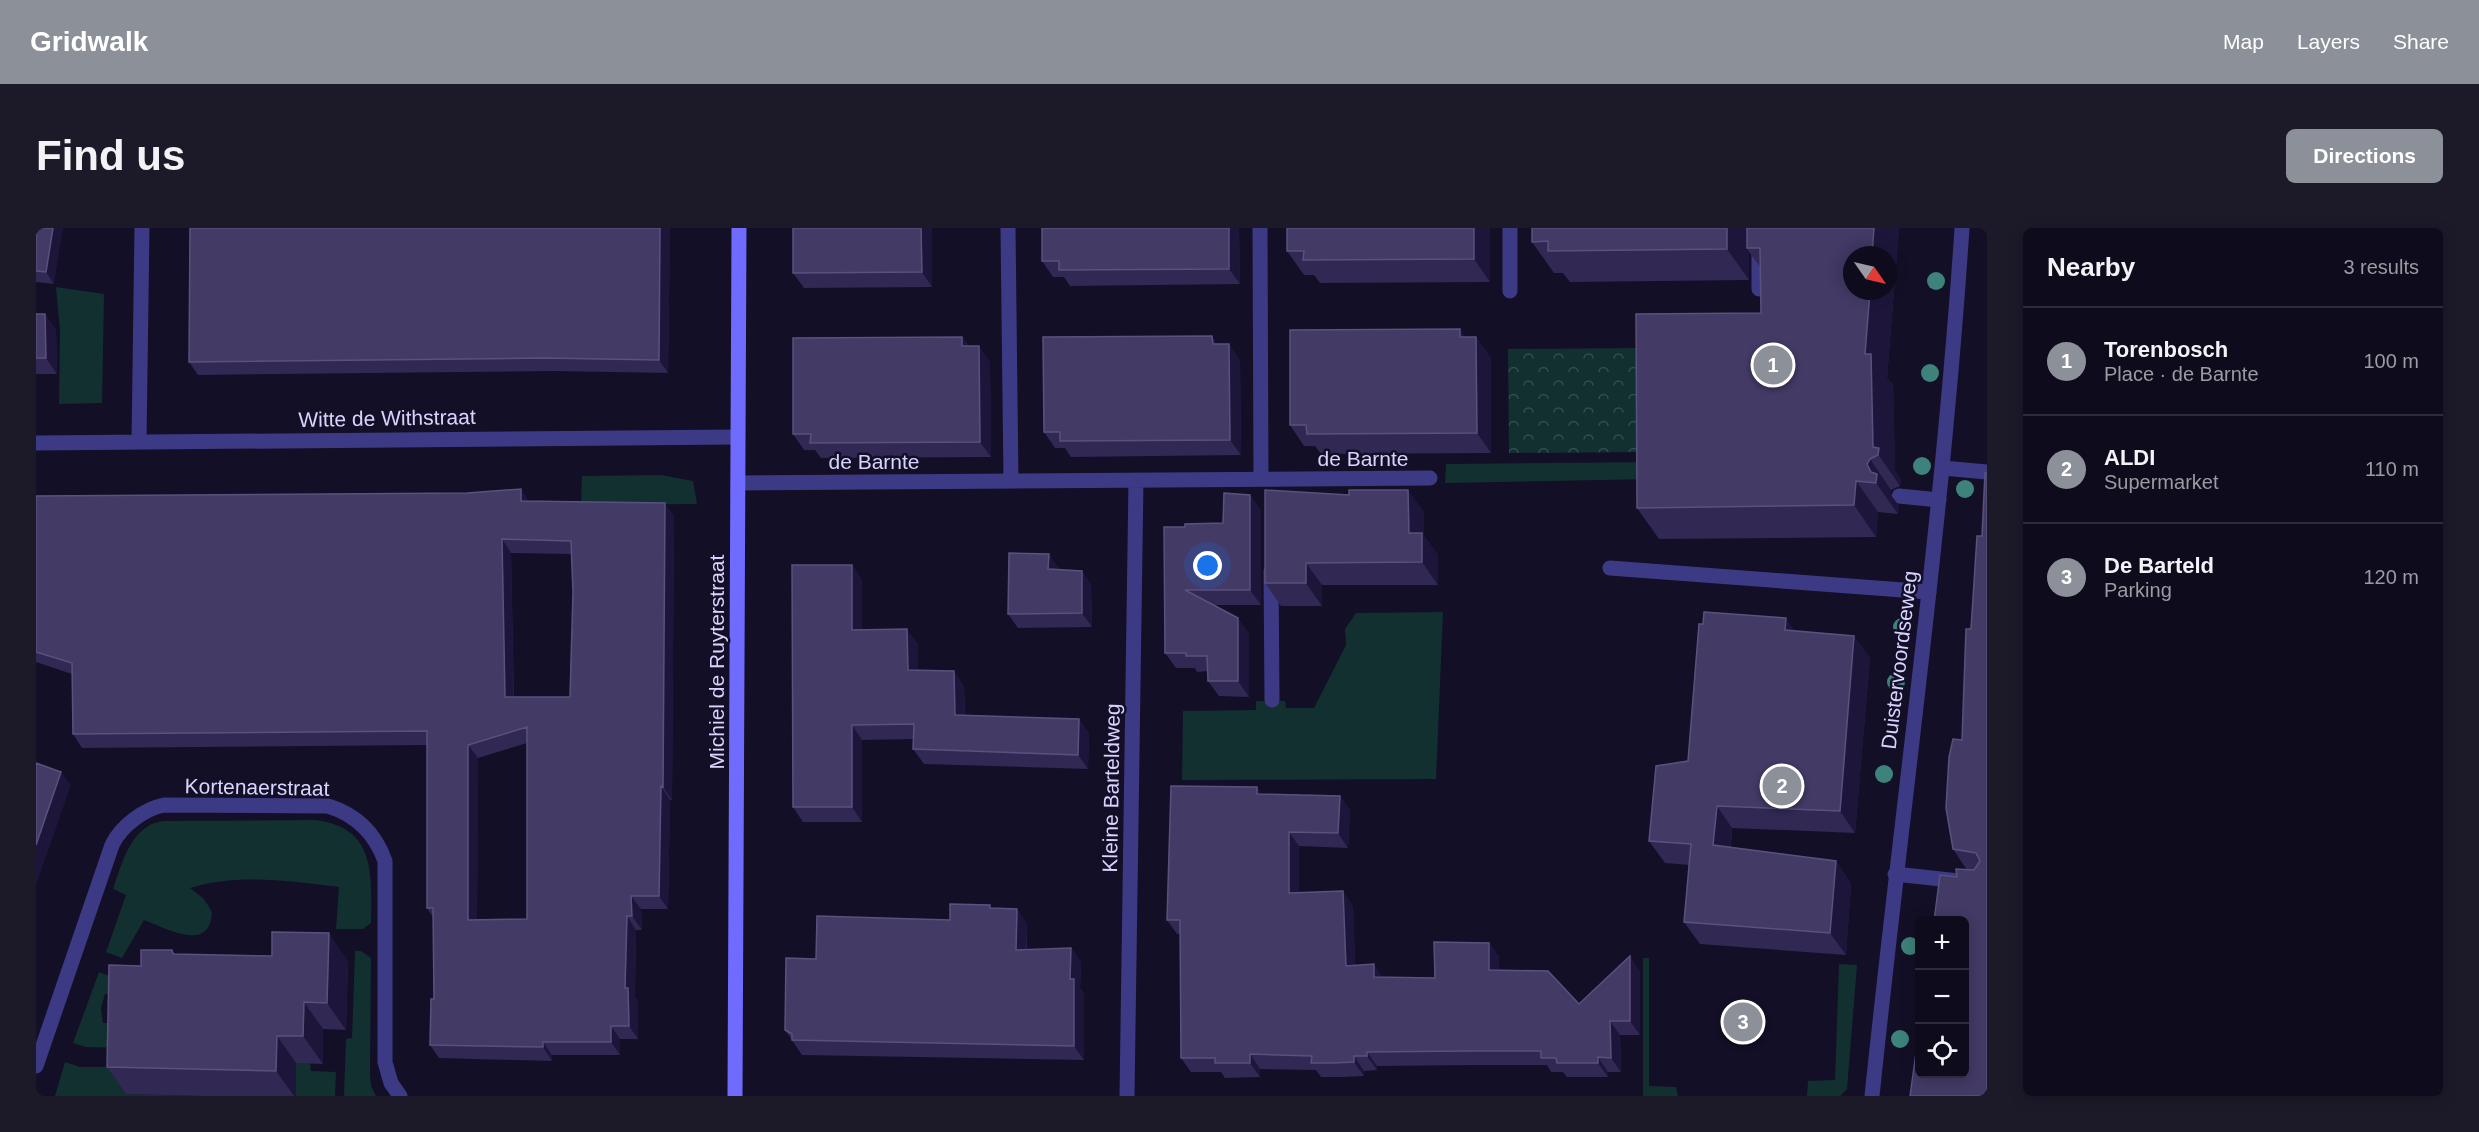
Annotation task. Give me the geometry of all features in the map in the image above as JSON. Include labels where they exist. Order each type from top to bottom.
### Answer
[{"type":"street","points":[[139,442],[142,228]]},
{"type":"street","name":"Michiel de Ruyterstraat","points":[[735,1096],[739,228]]},
{"type":"street","points":[[1008,228],[1011,481]]},
{"type":"street","points":[[1260,228],[1267,483]]},
{"type":"street","points":[[1510,228],[1510,291]]},
{"type":"street","points":[[1759,228],[1759,289]]},
{"type":"street","name":"Duistervoordseweg","points":[[1872,1096],[1895,874],[1940,500],[1962,228]]},
{"type":"street","name":"Witte de Withstraat","points":[[36,443],[737,437]]},
{"type":"street","points":[[1943,468],[1987,472]]},
{"type":"street","name":"de Barnte","points":[[738,483],[1136,480],[1267,483],[1430,478]]},
{"type":"street","name":"Kleine Barteldweg","points":[[1127,1096],[1136,480]]},
{"type":"street","points":[[1899,496],[1940,500]]},
{"type":"street","points":[[1270,561],[1272,700]]},
{"type":"street","points":[[1610,568],[1929,592]]},
{"type":"street","name":"Kortenaerstraat","points":[[36,1066],[112,845],[125,828],[149,809],[164,805],[328,806],[353,817],[365,826],[380,848],[385,861],[385,1062],[391,1083],[400,1096]]},
{"type":"street","points":[[1895,874],[1987,884]]},
{"type":"green space","points":[[56,287],[104,294],[102,403],[59,404],[60,331]]},
{"type":"green space","points":[[1640,348],[1641,452],[1509,453],[1508,349]]},
{"type":"green space","points":[[1654,462],[1654,479],[1445,483],[1446,464]]},
{"type":"green space","points":[[661,475],[693,481],[697,504],[581,505],[582,476]]},
{"type":"green space","points":[[1443,612],[1436,779],[1182,780],[1183,711],[1256,710],[1256,701],[1285,701],[1286,708],[1314,708],[1346,645],[1345,629],[1356,613]]},
{"type":"green space","points":[[314,820],[334,824],[349,832],[360,843],[366,856],[370,871],[371,923],[363,929],[336,929],[339,887],[264,880],[226,881],[190,888],[204,899],[212,912],[209,925],[204,932],[186,935],[144,920],[122,958],[106,952],[126,895],[113,889],[120,868],[135,837],[152,824],[163,821]]},
{"type":"green space","points":[[355,951],[361,951],[371,958],[370,1074],[371,1086],[376,1096],[344,1096],[346,1039],[352,1038]]},
{"type":"green space","points":[[1643,958],[1649,958],[1649,1086],[1676,1087],[1678,1096],[1643,1096]]},
{"type":"green space","points":[[1839,964],[1857,965],[1847,1089],[1840,1096],[1807,1096],[1808,1081],[1835,1080]]},
{"type":"green space","points":[[99,972],[117,979],[112,993],[105,994],[101,1008],[103,1023],[127,1023],[127,1048],[86,1047],[73,1043]]},
{"type":"green space","points":[[65,1062],[80,1067],[126,1067],[126,1094],[204,1096],[55,1096]]},
{"type":"green space","points":[[296,1063],[310,1063],[311,1071],[336,1072],[335,1096],[296,1096]]},
{"type":"building","points":[[36,228],[53,228],[46,272],[36,271]]},
{"type":"building","points":[[190,228],[660,228],[659,360],[544,358],[189,362]]},
{"type":"building","points":[[793,228],[921,228],[922,272],[793,273]]},
{"type":"building","points":[[1042,228],[1229,228],[1229,269],[1059,270],[1059,261],[1042,261]]},
{"type":"building","points":[[1287,228],[1474,228],[1474,259],[1303,260],[1304,251],[1287,251]]},
{"type":"building","points":[[1532,228],[1727,228],[1727,249],[1548,251],[1548,241],[1532,242]]},
{"type":"building","points":[[1747,228],[1874,228],[1873,246],[1843,246],[1843,300],[1869,300],[1865,354],[1871,354],[1873,447],[1879,448],[1878,455],[1870,459],[1867,464],[1871,472],[1877,474],[1876,483],[1856,481],[1854,505],[1637,508],[1636,314],[1761,313],[1760,248],[1747,248]]},
{"type":"building","points":[[36,314],[45,314],[46,358],[36,358]]},
{"type":"building","points":[[1460,329],[1460,337],[1476,337],[1477,433],[1307,434],[1306,425],[1290,425],[1290,330]]},
{"type":"building","points":[[1212,336],[1213,344],[1229,344],[1230,440],[1060,441],[1060,432],[1044,432],[1043,337]]},
{"type":"building","points":[[962,337],[962,346],[979,346],[980,442],[810,443],[811,434],[793,434],[793,338]]},
{"type":"building","points":[[1985,473],[1987,473],[1987,1096],[1910,1096],[1915,1060],[1915,1078],[1969,1078],[1969,916],[1935,916],[1940,875],[1957,877],[1956,869],[1974,870],[1980,861],[1976,853],[1953,849],[1946,808],[1949,757],[1953,739],[1962,740],[1966,629],[1971,629],[1977,536],[1982,536]]},
{"type":"building","points":[[521,489],[521,501],[665,503],[663,787],[661,786],[659,896],[631,896],[632,916],[627,916],[625,988],[628,988],[629,1026],[611,1026],[611,1042],[543,1042],[543,1047],[430,1045],[431,999],[434,999],[433,908],[427,908],[427,731],[73,734],[72,663],[36,652],[36,496],[467,493]],"holes":[[[502,539],[571,541],[573,592],[570,697],[505,697]],[[527,727],[527,919],[468,920],[468,745]]]},
{"type":"building","points":[[1265,490],[1349,495],[1349,490],[1408,490],[1409,533],[1422,533],[1422,562],[1306,563],[1306,583],[1265,583]]},
{"type":"building","points":[[1224,493],[1250,495],[1250,590],[1185,590],[1238,618],[1238,681],[1208,681],[1207,656],[1165,653],[1164,527],[1223,523]]},
{"type":"building","points":[[1009,553],[1049,554],[1048,569],[1082,571],[1082,613],[1008,614]]},
{"type":"building","points":[[792,565],[852,565],[852,630],[907,629],[908,670],[954,671],[955,715],[1079,719],[1078,755],[913,749],[914,724],[852,725],[852,807],[793,807]]},
{"type":"building","points":[[1704,612],[1786,618],[1785,630],[1854,636],[1840,811],[1717,806],[1713,845],[1836,861],[1830,933],[1684,922],[1691,844],[1649,841],[1656,766],[1688,761],[1699,624],[1703,624]]},
{"type":"building","points":[[36,763],[61,772],[36,845]]},
{"type":"building","points":[[1171,786],[1257,787],[1257,794],[1340,796],[1338,833],[1289,832],[1289,893],[1343,891],[1346,966],[1374,964],[1374,977],[1435,978],[1434,942],[1489,943],[1489,970],[1548,971],[1579,1004],[1630,956],[1630,1021],[1610,1021],[1611,1058],[1598,1057],[1598,1063],[1557,1063],[1556,1058],[1541,1058],[1541,1051],[1467,1051],[1367,1052],[1367,1056],[1354,1056],[1354,1062],[1333,1063],[1311,1063],[1312,1056],[1250,1054],[1250,1063],[1215,1063],[1215,1058],[1181,1058],[1180,920],[1167,920]]},
{"type":"building","points":[[950,904],[990,905],[990,908],[1017,909],[1016,950],[1071,948],[1070,979],[1074,979],[1074,1046],[792,1040],[792,1034],[785,1030],[786,958],[816,959],[817,916],[950,920]]},
{"type":"building","points":[[272,932],[329,933],[327,1003],[304,1002],[303,1036],[277,1036],[276,1071],[107,1067],[109,965],[141,966],[141,950],[172,950],[173,954],[272,956]]},
{"type":"place","name":"Torenbosch","points":[[1773,365]]},
{"type":"place","name":"ALDI","points":[[1782,786]]},
{"type":"place","name":"De Barteld","points":[[1743,1022]]}]
